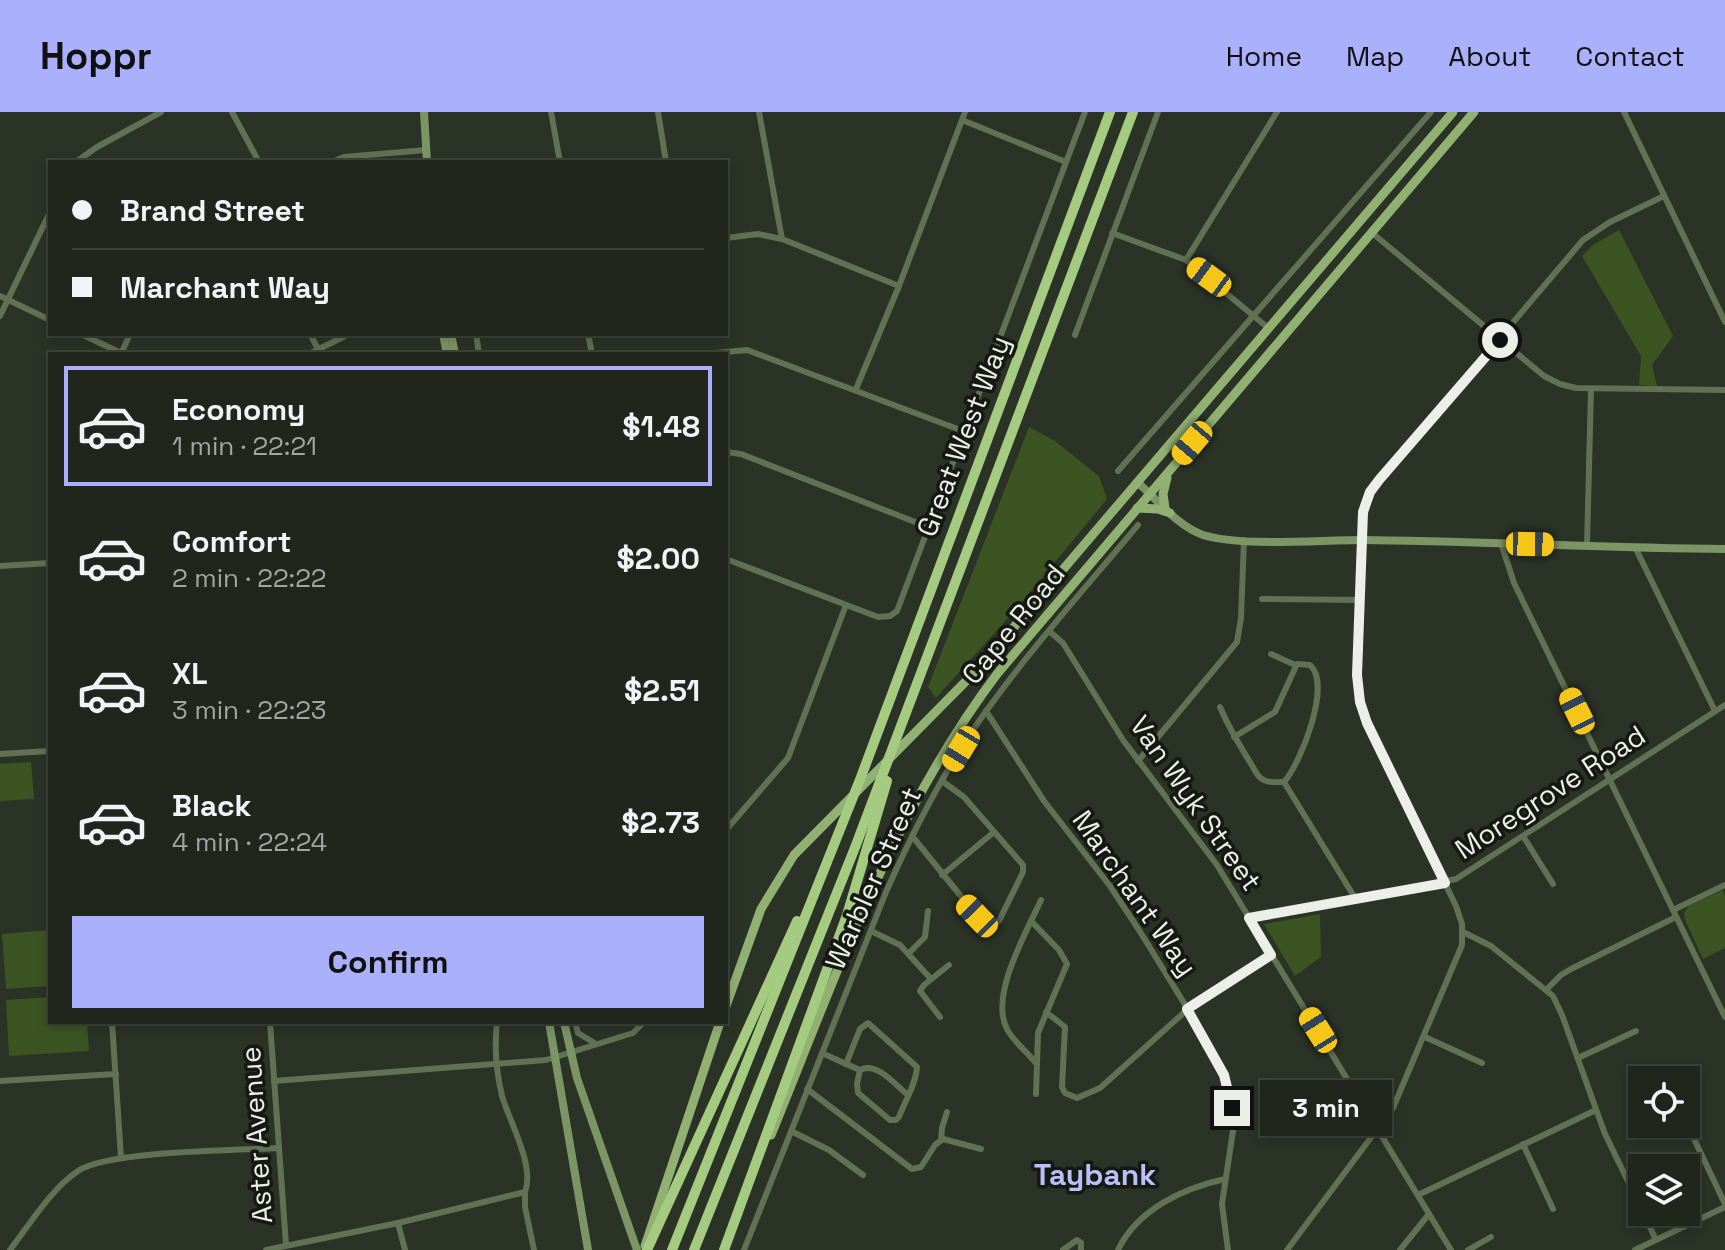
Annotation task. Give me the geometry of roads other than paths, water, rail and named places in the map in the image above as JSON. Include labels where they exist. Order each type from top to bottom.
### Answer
[{"type":"highway","name":"Great West Way","points":[[861,777],[1110,112]]},
{"type":"highway","name":"Great West Way","points":[[904,721],[1133,112]]},
{"type":"highway","points":[[694,1250],[904,721]]},
{"type":"highway","points":[[724,1250],[847,915],[904,721]]},
{"type":"highway","points":[[645,1250],[861,777]]},
{"type":"highway","points":[[672,1250],[861,777]]},
{"type":"main road","name":"Cape Road","points":[[728,1001],[765,901],[789,862],[813,834],[986,661],[1453,112]]},
{"type":"main road","name":"Cape Road","points":[[724,1250],[872,887],[921,790],[951,739],[991,682],[1474,112]]},
{"type":"main road","points":[[1137,508],[1168,511],[1163,488],[1171,467]]},
{"type":"main road","points":[[645,1250],[719,1024]]},
{"type":"street","points":[[79,160],[161,112]]},
{"type":"street","points":[[232,112],[258,160]]},
{"type":"street","points":[[424,112],[427,160]]},
{"type":"street","points":[[551,112],[560,160]]},
{"type":"street","points":[[658,112],[666,160]]},
{"type":"street","points":[[759,112],[782,239]]},
{"type":"street","points":[[856,389],[965,112]]},
{"type":"street","name":"Great West Way","points":[[846,605],[878,617],[890,616],[899,606],[1085,112]]},
{"type":"street","points":[[1075,335],[1158,112]]},
{"type":"street","points":[[1186,260],[1277,112]]},
{"type":"street","points":[[1118,471],[1431,112]]},
{"type":"street","points":[[1624,112],[1725,322]]},
{"type":"street","points":[[962,120],[1066,162]]},
{"type":"street","points":[[337,160],[426,150]]},
{"type":"street","points":[[1287,1250],[1393,1108],[1457,960],[1463,932],[1445,883],[1362,711],[1357,675],[1361,540],[1363,512],[1370,492],[1583,240],[1610,222],[1664,196]]},
{"type":"street","points":[[0,316],[48,216]]},
{"type":"street","points":[[1371,232],[1551,380],[1566,386],[1591,389],[1725,390]]},
{"type":"street","points":[[1112,233],[1186,260],[1267,327]]},
{"type":"street","points":[[728,238],[758,234],[782,239],[899,286]]},
{"type":"street","points":[[0,296],[48,319]]},
{"type":"street","points":[[85,336],[117,352]]},
{"type":"street","points":[[311,336],[318,349]]},
{"type":"street","points":[[313,352],[345,336]]},
{"type":"street","points":[[726,352],[747,350],[963,431]]},
{"type":"street","points":[[1587,545],[1591,389]]},
{"type":"street","points":[[728,452],[741,454],[928,527]]},
{"type":"street","points":[[1137,482],[1168,511],[1204,535],[1244,540],[1725,549]]},
{"type":"street","name":"Warbler Street","points":[[744,1250],[912,836],[986,711],[1138,525]]},
{"type":"street","points":[[1138,761],[1237,642],[1244,540]]},
{"type":"street","points":[[1501,543],[1514,583],[1725,1017]]},
{"type":"street","points":[[1635,547],[1715,711]]},
{"type":"street","points":[[728,560],[846,605],[788,758],[728,828]]},
{"type":"street","points":[[0,566],[48,563]]},
{"type":"street","points":[[1262,599],[1359,600]]},
{"type":"street","name":"Van Wyk Street","points":[[1049,631],[1063,643],[1138,761],[1199,838],[1451,1250]]},
{"type":"street","points":[[1271,654],[1295,665],[1307,664],[1314,668],[1318,689],[1303,749],[1295,768],[1284,782]]},
{"type":"street","points":[[1234,737],[1275,712],[1295,665]]},
{"type":"street","name":"Moregrove Road","points":[[1249,918],[1445,883],[1462,876],[1725,705]]},
{"type":"street","points":[[1220,707],[1234,737],[1260,778],[1267,782],[1284,782]]},
{"type":"street","name":"Marchant Way","points":[[986,711],[1044,801],[1110,886],[1217,1059],[1230,1092],[1234,1124],[1222,1219],[1228,1250]]},
{"type":"street","points":[[0,754],[48,751]]},
{"type":"street","points":[[912,836],[983,921],[990,925],[997,924],[1024,868],[960,793],[942,781]]},
{"type":"street","points":[[1284,782],[1355,898]]},
{"type":"street","points":[[942,875],[994,832]]},
{"type":"street","points":[[1523,836],[1553,884]]},
{"type":"street","points":[[1547,989],[1571,969],[1725,885]]},
{"type":"street","points":[[1036,1062],[1006,1027],[1002,1007],[1012,965],[1041,900]]},
{"type":"street","points":[[909,953],[925,937],[928,911]]},
{"type":"street","points":[[1031,921],[1053,943],[1067,964],[1038,1033],[1036,1094]]},
{"type":"street","points":[[871,931],[892,940],[909,953],[931,979]]},
{"type":"street","points":[[1463,932],[1491,946],[1547,989],[1562,1015],[1596,1110],[1628,1180]]},
{"type":"street","points":[[1046,1012],[1065,1027],[1063,1091],[1077,1098],[1100,1088],[1187,1009],[1271,955]]},
{"type":"street","points":[[940,1017],[920,994],[921,988],[949,965]]},
{"type":"street","points":[[846,1064],[860,1029],[865,1023],[871,1024],[916,1064],[916,1075],[908,1095],[899,1117],[890,1120],[858,1093],[860,1070],[865,1067],[874,1068],[908,1095]]},
{"type":"street","points":[[112,1024],[121,1158]]},
{"type":"street","name":"Aster Avenue","points":[[270,1024],[286,1245]]},
{"type":"street","points":[[497,1024],[496,1065],[506,1109],[527,1168],[525,1207],[534,1250]]},
{"type":"street","points":[[549,1024],[588,1250]]},
{"type":"street","points":[[564,1024],[569,1052],[637,1250]]},
{"type":"street","points":[[576,1024],[578,1033],[596,1044]]},
{"type":"street","points":[[274,1081],[496,1065],[554,1057],[633,1033],[642,1024]]},
{"type":"street","points":[[1578,1058],[1636,1031]]},
{"type":"street","points":[[1425,1037],[1482,1063]]},
{"type":"street","points":[[822,1053],[860,1070]]},
{"type":"street","points":[[0,1081],[116,1074]]},
{"type":"street","points":[[807,1089],[912,1169],[921,1167],[941,1140],[981,1149]]},
{"type":"street","points":[[1418,1195],[1596,1110]]},
{"type":"street","points":[[941,1140],[947,1112]]},
{"type":"street","points":[[791,1131],[829,1150],[863,1175]]},
{"type":"street","points":[[1635,1250],[1725,1205],[1694,1138]]},
{"type":"street","points":[[1523,1144],[1553,1209]]},
{"type":"street","points":[[10,1250],[73,1175],[93,1163],[121,1158],[279,1148]]},
{"type":"street","points":[[1118,1250],[1134,1225],[1179,1193],[1193,1186],[1225,1179]]},
{"type":"street","points":[[266,1250],[398,1223],[525,1192]]},
{"type":"street","points":[[1400,1250],[1429,1214]]},
{"type":"street","points":[[398,1223],[405,1250]]},
{"type":"street","points":[[1649,1226],[1656,1240]]},
{"type":"street","points":[[1468,1250],[1491,1237]]},
{"type":"street","points":[[1063,1250],[1077,1240],[1081,1243],[1081,1250]]},
{"type":"district","name":"Taybank","points":[[1095,1174]]}]
